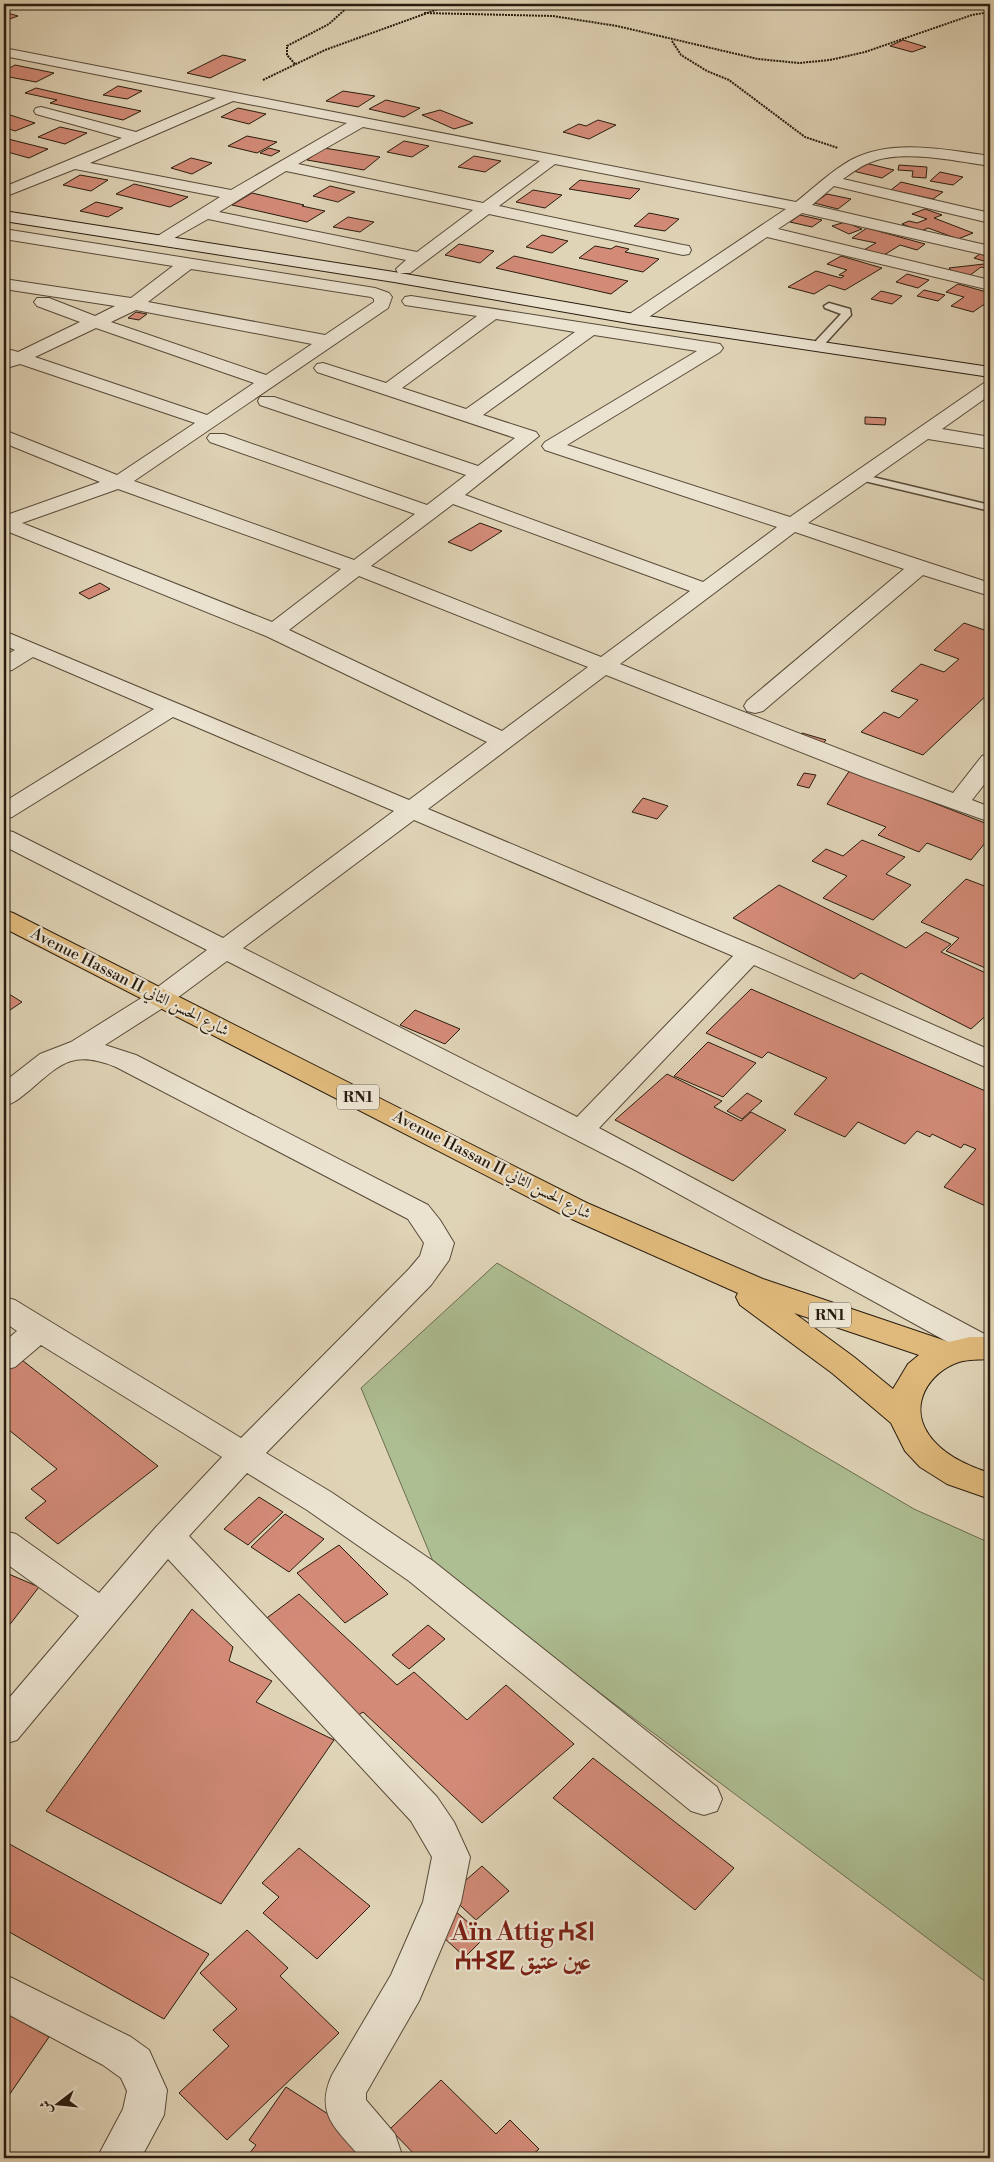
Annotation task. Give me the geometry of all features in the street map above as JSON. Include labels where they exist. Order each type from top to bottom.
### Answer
[{"type":"main road","name":"Avenue Hassan II شارع الحسن الثاني","points":[[4,918],[578,1210],[714,1272],[830,1316],[947,1353]]},
{"type":"main road","name":"Avenue Hassan II شارع الحسن الثاني","points":[[714,1272],[810,1340],[906,1418]]},
{"type":"main road","name":"RN1","points":[[987,1348],[947,1353],[930,1362],[917,1373],[909,1386],[905,1402],[906,1418],[916,1441],[935,1462],[961,1478],[990,1486]]},
{"type":"street","points":[[4,52],[362,120],[551,160],[799,207],[990,251]]},
{"type":"street","points":[[4,64],[22,56]]},
{"type":"street","points":[[4,192],[233,96]]},
{"type":"street","points":[[41,111],[136,137]]},
{"type":"street","points":[[162,240],[206,214],[233,195],[286,166],[362,120]]},
{"type":"street","points":[[634,319],[799,207],[854,165],[876,155],[956,156],[990,161]]},
{"type":"street","points":[[394,277],[418,257],[551,160]]},
{"type":"street","points":[[74,164],[233,195]]},
{"type":"street","points":[[286,166],[683,250]]},
{"type":"street","points":[[4,172],[32,181]]},
{"type":"street","points":[[833,181],[990,218]]},
{"type":"street","points":[[206,214],[418,257]]},
{"type":"street","points":[[4,216],[394,277],[634,319],[818,346],[989,385]]},
{"type":"street","points":[[764,231],[990,285]]},
{"type":"street","points":[[4,234],[375,293],[383,297],[382,304],[268,382],[213,430],[126,472],[4,523]]},
{"type":"street","points":[[8,358],[134,304],[188,263]]},
{"type":"street","points":[[4,285],[134,304],[327,341]]},
{"type":"street","points":[[4,285],[95,322],[268,382]]},
{"type":"street","points":[[412,301],[840,367]]},
{"type":"street","points":[[388,390],[493,314]]},
{"type":"street","points":[[469,416],[590,328]]},
{"type":"street","points":[[730,334],[714,348],[552,446],[990,590]]},
{"type":"street","points":[[8,358],[213,430],[430,512]]},
{"type":"street","points":[[274,631],[529,436],[323,368]]},
{"type":"street","points":[[957,386],[989,385]]},
{"type":"street","points":[[4,1097],[27,1077],[63,1054],[79,1049],[160,998],[792,525],[989,385]]},
{"type":"street","points":[[268,401],[480,473]]},
{"type":"street","points":[[4,418],[85,449]]},
{"type":"street","points":[[923,432],[990,443]]},
{"type":"street","points":[[4,436],[126,472],[364,562],[612,660],[872,772],[963,795],[990,796]]},
{"type":"street","points":[[450,496],[706,590]]},
{"type":"street","points":[[4,523],[274,631],[504,741]]},
{"type":"street","points":[[755,706],[919,567]]},
{"type":"street","points":[[4,637],[750,954],[990,1060]]},
{"type":"street","points":[[4,665],[32,650]]},
{"type":"street","points":[[612,660],[755,706],[963,795],[990,815]]},
{"type":"street","points":[[4,812],[170,709]]},
{"type":"street","points":[[963,795],[990,761]]},
{"type":"street","points":[[4,837],[656,1169],[987,1348]]},
{"type":"street","points":[[580,1130],[750,954]]},
{"type":"street","points":[[4,1729],[100,1613],[168,1536],[244,1455],[420,1278],[434,1260],[438,1243],[430,1227],[418,1212],[126,1061],[100,1052],[79,1049]]},
{"type":"street","points":[[4,1308],[38,1331],[319,1501],[421,1571],[704,1799]]},
{"type":"street","points":[[4,1359],[38,1331]]},
{"type":"street","points":[[168,1536],[254,1630],[424,1809],[441,1834],[451,1857],[442,1902],[405,1988],[346,2089],[345,2107],[380,2149],[382,2158]]},
{"type":"street","points":[[4,1544],[100,1613]]},
{"type":"street","points":[[4,1992],[116,2051],[135,2064],[147,2090],[143,2115],[118,2158]]},
{"type":"lane","points":[[818,346],[846,315],[846,311],[829,306]]},
{"type":"lane","points":[[860,477],[990,508]]},
{"type":"path","points":[[296,64],[287,55],[287,46],[337,20],[351,4]]},
{"type":"path","points":[[233,96],[325,50],[452,4]]},
{"type":"path","points":[[424,13],[553,16],[608,25],[773,61],[815,62],[865,52],[972,15],[990,12]]},
{"type":"path","points":[[671,40],[681,55],[707,71],[729,80],[804,137],[847,150],[876,155]]},
{"type":"green space","points":[[497,1263],[914,1509],[990,1543],[990,1985],[437,1571],[361,1388]]},
{"type":"building","points":[[4,12],[18,16],[4,21]]},
{"type":"building","points":[[903,40],[926,47],[912,52],[890,46]]},
{"type":"building","points":[[223,55],[246,60],[210,78],[187,73]]},
{"type":"building","points":[[15,65],[54,73],[36,82],[4,76],[4,71]]},
{"type":"building","points":[[118,86],[142,91],[127,99],[103,95]]},
{"type":"building","points":[[36,88],[141,111],[123,120],[50,103],[57,100],[25,93]]},
{"type":"building","points":[[343,91],[375,96],[358,107],[326,101]]},
{"type":"building","points":[[386,100],[420,108],[404,117],[369,109]]},
{"type":"building","points":[[238,108],[266,114],[249,124],[221,117]]},
{"type":"building","points":[[440,110],[473,123],[454,129],[422,115]]},
{"type":"building","points":[[4,113],[35,123],[15,131],[4,127]]},
{"type":"building","points":[[598,120],[616,125],[589,139],[563,132],[579,124],[586,126]]},
{"type":"building","points":[[60,127],[87,133],[65,144],[38,137]]},
{"type":"building","points":[[247,136],[277,142],[257,153],[228,146]]},
{"type":"building","points":[[4,138],[48,149],[29,158],[4,151]]},
{"type":"building","points":[[404,141],[429,146],[412,157],[387,152]]},
{"type":"building","points":[[269,148],[280,151],[271,156],[260,153]]},
{"type":"building","points":[[324,148],[380,157],[364,170],[307,160]]},
{"type":"building","points":[[474,156],[501,161],[485,172],[458,167]]},
{"type":"building","points":[[191,158],[212,163],[192,174],[171,168]]},
{"type":"building","points":[[865,163],[894,170],[882,178],[853,171]]},
{"type":"building","points":[[899,165],[927,167],[926,178],[912,177],[913,171],[898,170]]},
{"type":"building","points":[[940,172],[963,177],[953,185],[930,181]]},
{"type":"building","points":[[80,175],[108,180],[91,191],[63,185]]},
{"type":"building","points":[[580,180],[640,189],[630,199],[569,189]]},
{"type":"building","points":[[901,182],[943,192],[933,199],[891,190]]},
{"type":"building","points":[[134,184],[188,197],[170,207],[116,194]]},
{"type":"building","points":[[330,186],[355,192],[338,202],[313,196]]},
{"type":"building","points":[[533,190],[562,195],[545,208],[516,202]]},
{"type":"building","points":[[252,193],[325,211],[307,222],[232,205]]},
{"type":"building","points":[[827,194],[851,199],[838,209],[814,203]]},
{"type":"building","points":[[96,202],[123,208],[108,217],[80,211]]},
{"type":"building","points":[[925,209],[942,215],[934,218],[973,233],[958,239],[928,228],[921,231],[902,224],[909,221],[917,223],[927,219],[912,214]]},
{"type":"building","points":[[649,213],[679,219],[665,231],[634,226]]},
{"type":"building","points":[[800,215],[822,220],[812,227],[790,222]]},
{"type":"building","points":[[348,217],[374,222],[360,232],[333,227]]},
{"type":"building","points":[[845,222],[862,229],[849,234],[832,226]]},
{"type":"building","points":[[867,228],[925,244],[917,250],[900,245],[881,257],[862,251],[876,243],[852,238]]},
{"type":"building","points":[[542,235],[568,241],[552,253],[526,247]]},
{"type":"building","points":[[459,244],[494,251],[480,263],[445,255]]},
{"type":"building","points":[[595,246],[611,249],[616,246],[629,249],[625,252],[659,259],[643,272],[579,258]]},
{"type":"building","points":[[980,254],[990,257],[990,269],[981,267],[969,276],[952,271],[949,268],[984,264],[987,262],[974,258]]},
{"type":"building","points":[[514,256],[628,281],[611,294],[496,268]]},
{"type":"building","points":[[841,256],[882,268],[845,290],[829,285],[814,294],[788,287],[816,271],[841,278],[844,276],[839,275],[847,270],[827,264]]},
{"type":"building","points":[[907,274],[929,280],[918,288],[896,282]]},
{"type":"building","points":[[958,284],[990,293],[990,307],[983,305],[973,312],[951,306],[964,297],[946,292]]},
{"type":"building","points":[[924,290],[945,295],[938,301],[917,296]]},
{"type":"building","points":[[881,291],[902,296],[892,304],[871,299]]},
{"type":"building","points":[[136,312],[147,314],[139,320],[128,318]]},
{"type":"building","points":[[865,417],[886,418],[885,425],[865,424]]},
{"type":"building","points":[[480,523],[502,531],[471,551],[448,542]]},
{"type":"building","points":[[100,583],[110,589],[89,599],[79,593]]},
{"type":"building","points":[[964,623],[990,632],[990,692],[923,755],[861,732],[884,712],[899,718],[918,700],[891,691],[921,664],[944,672],[959,659],[934,650]]},
{"type":"building","points":[[802,733],[826,740],[819,748],[795,740]]},
{"type":"building","points":[[850,770],[990,825],[990,837],[971,860],[927,843],[919,852],[878,835],[886,827],[827,804]]},
{"type":"building","points":[[804,773],[816,775],[809,788],[797,785]]},
{"type":"building","points":[[643,798],[668,806],[657,819],[632,812]]},
{"type":"building","points":[[862,840],[905,857],[886,874],[911,885],[873,920],[823,898],[847,876],[812,861],[826,849],[843,856]]},
{"type":"building","points":[[966,879],[990,888],[990,970],[946,951],[959,938],[921,922]]},
{"type":"building","points":[[779,885],[906,948],[926,932],[951,944],[941,952],[990,975],[990,1012],[971,1029],[861,973],[854,979],[733,918]]},
{"type":"building","points":[[751,989],[990,1093],[990,1208],[944,1187],[976,1149],[964,1144],[961,1148],[932,1134],[930,1137],[917,1131],[905,1144],[858,1122],[845,1137],[794,1114],[827,1078],[768,1052],[762,1058],[706,1033]]},
{"type":"building","points":[[4,991],[22,1002],[4,1014]]},
{"type":"building","points":[[415,1010],[460,1029],[445,1044],[400,1025]]},
{"type":"building","points":[[708,1042],[756,1063],[723,1097],[674,1076]]},
{"type":"building","points":[[667,1074],[722,1101],[714,1107],[741,1121],[751,1112],[786,1130],[733,1181],[615,1120]]},
{"type":"building","points":[[747,1093],[762,1101],[742,1119],[727,1111]]},
{"type":"building","points":[[18,1357],[158,1466],[58,1544],[25,1518],[46,1501],[31,1489],[57,1469],[4,1426],[4,1367]]},
{"type":"building","points":[[259,1497],[283,1512],[248,1545],[224,1529]]},
{"type":"building","points":[[285,1514],[324,1539],[289,1572],[251,1547]]},
{"type":"building","points":[[339,1545],[388,1594],[345,1623],[297,1573]]},
{"type":"building","points":[[4,1572],[39,1587],[4,1632]]},
{"type":"building","points":[[299,1594],[397,1685],[414,1672],[467,1720],[506,1685],[574,1744],[482,1823],[363,1712],[354,1718],[256,1626]]},
{"type":"building","points":[[192,1609],[233,1647],[229,1661],[272,1681],[256,1702],[334,1740],[221,1904],[46,1811]]},
{"type":"building","points":[[428,1625],[445,1639],[409,1669],[392,1655]]},
{"type":"building","points":[[593,1758],[734,1868],[695,1910],[553,1798]]},
{"type":"building","points":[[4,1841],[209,1954],[164,2019],[4,1929]]},
{"type":"building","points":[[299,1848],[370,1906],[317,1959],[263,1913],[279,1897],[262,1883]]},
{"type":"building","points":[[482,1866],[509,1891],[476,1920],[449,1895]]},
{"type":"building","points":[[454,1910],[485,1937],[465,1957],[434,1929]]},
{"type":"building","points":[[247,1930],[288,1968],[280,1976],[339,2033],[227,2140],[179,2093],[229,2046],[213,2030],[237,2009],[200,1973]]},
{"type":"building","points":[[4,2012],[49,2037],[5,2101],[4,2100]]},
{"type":"building","points":[[441,2080],[496,2134],[510,2120],[539,2149],[529,2158],[418,2158],[390,2129]]},
{"type":"building","points":[[286,2087],[367,2139],[354,2158],[246,2158],[256,2145],[249,2140]]},
{"type":"district","name":"Aïn Attig ⵄⵉⵏ ⵄⵜⵉⵇ عين عتيق","points":[[523,1946]]}]
